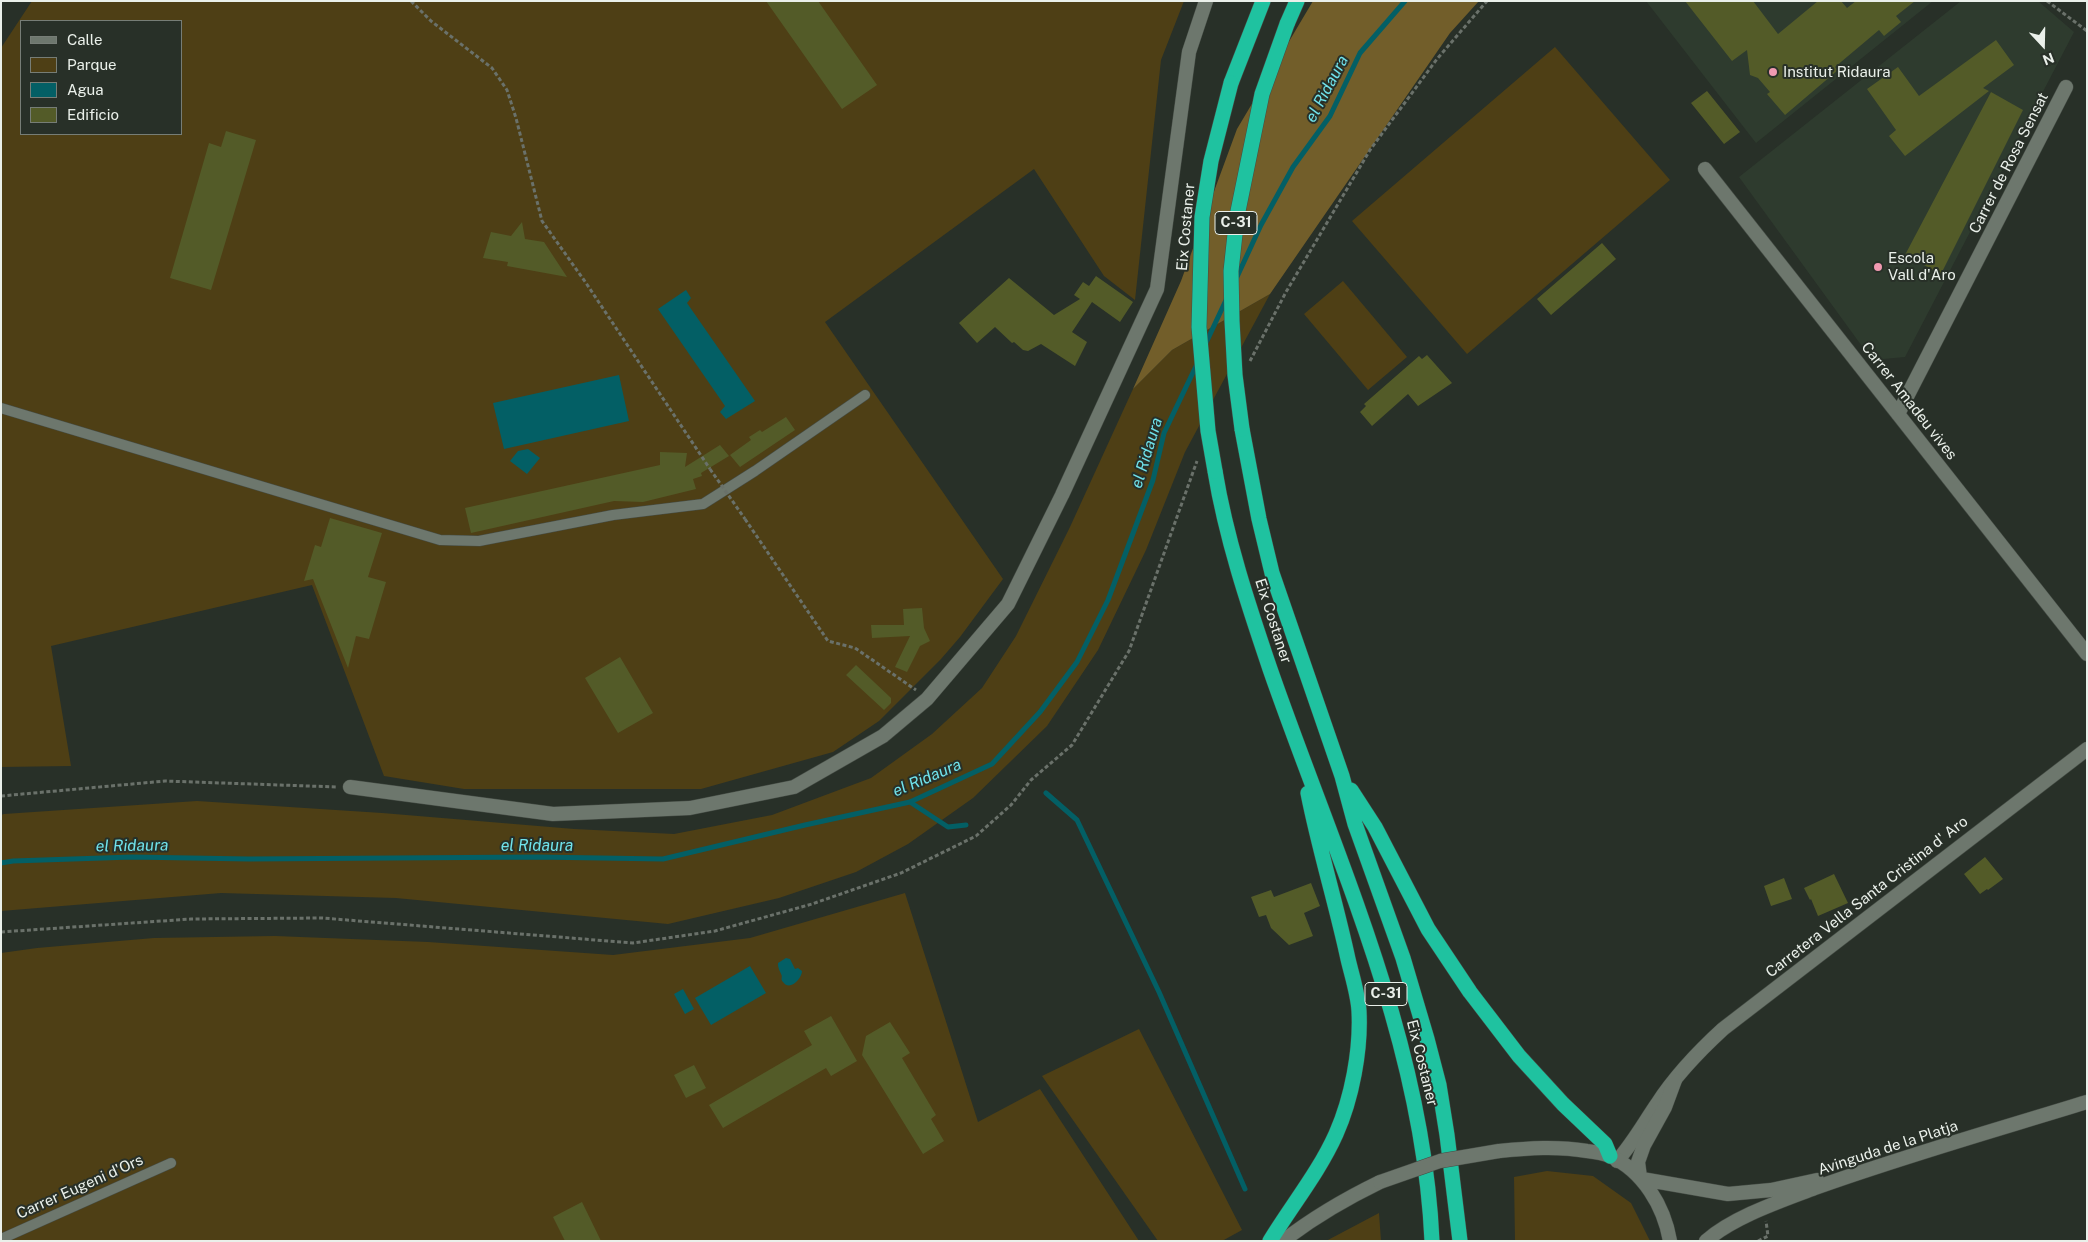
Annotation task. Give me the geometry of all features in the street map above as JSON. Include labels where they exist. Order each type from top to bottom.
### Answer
[{"type":"highway","name":"Eix Costaner","points":[[1263,1],[1231,83],[1211,161],[1202,217],[1199,326],[1208,431],[1215,471],[1245,595],[1301,757],[1352,887],[1403,1052],[1423,1145],[1431,1212],[1432,1241]]},
{"type":"highway","name":"Eix Costaner","points":[[1297,1],[1262,94],[1236,216],[1231,270],[1235,375],[1242,428],[1259,519],[1272,573],[1414,993],[1439,1085],[1460,1241]]},
{"type":"highway","points":[[1270,1241],[1305,1190],[1336,1134],[1351,1092],[1358,1042],[1359,1011],[1356,994],[1339,916],[1316,838],[1301,757]]},
{"type":"highway","points":[[1342,776],[1375,827],[1428,929],[1470,992],[1519,1056],[1563,1104],[1605,1144],[1614,1158]]},
{"type":"street","points":[[350,787],[553,814],[690,808],[794,787],[883,736],[927,698],[1008,604],[1066,486],[1157,289],[1189,52],[1206,1]]},
{"type":"street","name":"Carrer de Rosa Sensat","points":[[1898,414],[2066,86]]},
{"type":"street","name":"Carrer Amadeu vives","points":[[1705,169],[2087,654]]},
{"type":"street","name":"Carretera Vella Santa Cristina d' Aro","points":[[1614,1158],[1636,1137],[1657,1103],[1698,1052],[1724,1029],[2087,749]]},
{"type":"street","points":[[1641,1178],[1638,1162],[1644,1145],[1665,1107],[1675,1080]]},
{"type":"street","name":"Avinguda de la Platja","points":[[1706,1241],[1739,1220],[1765,1208],[1861,1172],[2087,1102]]},
{"type":"street","points":[[1283,1241],[1311,1219],[1343,1200],[1380,1182],[1440,1161],[1534,1147],[1558,1148],[1614,1158],[1641,1178],[1650,1189],[1661,1212],[1670,1241]]},
{"type":"street","points":[[1641,1178],[1728,1194],[1771,1190],[1861,1172]]},
{"type":"lane","points":[[1,408],[440,540],[479,541],[613,515],[703,504],[755,471],[865,395]]},
{"type":"lane","name":"Carrer Eugeni d'Ors","points":[[1,1239],[171,1163]]},
{"type":"path","points":[[411,1],[430,20],[492,68],[507,90],[542,221],[828,641],[855,648],[907,682],[927,698]]},
{"type":"path","points":[[1250,361],[1286,292],[1370,150],[1437,59],[1487,1]]},
{"type":"path","points":[[2047,1],[2087,31]]},
{"type":"path","points":[[1,932],[191,919],[322,918],[633,943],[715,932],[812,904],[901,873],[976,836],[1011,805],[1031,780],[1072,745],[1129,651],[1199,456]]},
{"type":"path","points":[[1,796],[165,781],[350,787]]},
{"type":"path","points":[[1758,1241],[1768,1236],[1765,1208]]},
{"type":"shaded area","points":[[1313,1],[1479,1],[1450,33],[1270,294],[1172,350],[1133,389],[1181,281],[1237,129]]},
{"type":"shaded area","name":"Institut Ridaura","points":[[1646,1],[1933,1],[1756,143]]},
{"type":"shaded area","name":"Escola Vall d'Aro","points":[[1961,1],[2038,1],[2074,32],[1905,357],[1872,360],[1739,177]]},
{"type":"green space","points":[[32,1],[1184,1],[1161,60],[1135,300],[1104,276],[1034,169],[825,322],[1003,579],[960,637],[941,659],[879,721],[833,752],[701,789],[464,789],[384,776],[312,585],[51,646],[71,766],[1,767],[1,48]]},
{"type":"green space","points":[[1555,47],[1670,180],[1467,354],[1352,221]]},
{"type":"green space","points":[[1343,281],[1407,357],[1368,390],[1304,314]]},
{"type":"green space","points":[[1270,294],[1185,452],[1146,550],[1098,650],[1047,726],[973,798],[908,844],[856,872],[779,898],[668,924],[396,898],[221,893],[1,911],[1,815],[4,814],[197,801],[382,813],[574,829],[674,834],[772,815],[871,778],[932,734],[982,688],[1016,636],[1070,527],[1133,389],[1172,350]]},
{"type":"green space","points":[[905,893],[978,1122],[1040,1089],[1139,1241],[1,1241],[1,953],[154,938],[275,936],[428,942],[613,955],[750,938]]},
{"type":"green space","points":[[1139,1029],[1242,1230],[1222,1241],[1158,1241],[1042,1076]]},
{"type":"green space","points":[[1547,1171],[1593,1176],[1631,1203],[1650,1241],[1515,1241],[1514,1177]]},
{"type":"green space","points":[[1379,1213],[1381,1241],[1326,1241]]},
{"type":"water","points":[[686,290],[691,298],[687,303],[755,401],[726,419],[720,412],[725,406],[658,309]]},
{"type":"water","points":[[619,375],[629,421],[504,449],[493,403]]},
{"type":"water","points":[[528,449],[540,458],[527,474],[510,461],[518,451]]},
{"type":"water","points":[[786,958],[790,959],[795,969],[798,968],[802,971],[798,980],[792,985],[786,985],[782,981],[782,975],[778,966],[778,963]]},
{"type":"water","points":[[750,966],[766,993],[711,1025],[695,998]]},
{"type":"water","points":[[683,989],[694,1009],[685,1014],[674,994]]},
{"type":"building","points":[[766,1],[818,1],[877,85],[842,109]]},
{"type":"building","points":[[1685,1],[1753,1],[1778,34],[1818,1],[1841,1],[1847,8],[1856,1],[1915,1],[1896,16],[1901,22],[1884,36],[1879,30],[1835,67],[1838,70],[1785,115],[1767,94],[1770,92],[1758,78],[1750,75],[1747,50],[1732,61]]},
{"type":"building","points":[[1996,40],[2014,65],[1983,88],[1989,91],[1905,156],[1889,136],[1896,130],[1867,89],[1898,67],[1919,96]]},
{"type":"building","points":[[1707,91],[1740,132],[1724,144],[1691,103]]},
{"type":"building","points":[[1991,92],[2023,110],[1941,274],[1905,255]]},
{"type":"building","points":[[226,131],[256,140],[211,290],[170,278],[209,143],[221,147]]},
{"type":"building","points":[[522,222],[525,239],[544,242],[567,277],[507,266],[508,262],[483,258],[491,232],[511,236]]},
{"type":"building","points":[[1602,243],[1616,259],[1551,315],[1537,299]]},
{"type":"building","points":[[1096,276],[1133,302],[1120,322],[1092,302],[1072,332],[1087,342],[1075,366],[1041,344],[1028,351],[1023,350],[1014,342],[1012,343],[995,327],[977,343],[959,323],[1009,278],[1054,315],[1080,299],[1074,295],[1083,282],[1089,286]]},
{"type":"building","points":[[1427,355],[1452,383],[1418,406],[1408,394],[1372,426],[1360,412],[1366,406],[1364,404],[1419,356],[1422,359]]},
{"type":"building","points":[[786,417],[795,430],[740,467],[730,455],[751,440],[749,437],[760,430],[762,432]]},
{"type":"building","points":[[720,445],[729,456],[701,473],[702,476],[693,479],[696,489],[643,502],[614,501],[471,533],[465,508],[660,465],[660,452],[687,453],[685,467]]},
{"type":"building","points":[[330,518],[382,533],[368,577],[386,582],[369,639],[356,636],[348,668],[313,579],[304,581],[315,545],[321,547]]},
{"type":"building","points":[[922,608],[924,628],[930,641],[920,646],[907,672],[895,667],[910,636],[872,638],[871,625],[904,625],[903,609]]},
{"type":"building","points":[[620,657],[653,713],[618,733],[585,678]]},
{"type":"building","points":[[856,665],[891,698],[891,703],[884,710],[846,675]]},
{"type":"building","points":[[1985,857],[2003,879],[1980,894],[1964,874]]},
{"type":"building","points":[[1834,874],[1848,903],[1818,916],[1804,888]]},
{"type":"building","points":[[1784,878],[1792,899],[1771,906],[1764,886]]},
{"type":"building","points":[[1311,883],[1320,906],[1304,913],[1313,936],[1289,945],[1271,928],[1266,915],[1259,917],[1251,897],[1271,890],[1274,897]]},
{"type":"building","points":[[831,1016],[857,1061],[831,1076],[826,1068],[723,1128],[709,1105],[812,1045],[804,1031]]},
{"type":"building","points":[[890,1022],[910,1053],[902,1058],[936,1115],[931,1119],[944,1141],[923,1154],[862,1055],[866,1036]]},
{"type":"building","points":[[694,1065],[706,1088],[686,1098],[674,1075]]},
{"type":"building","points":[[582,1202],[601,1241],[565,1241],[553,1217]]},
{"type":"waterway","name":"el Ridaura","points":[[1236,279],[1261,225],[1293,167],[1330,116],[1360,53],[1405,1]]},
{"type":"waterway","name":"el Ridaura","points":[[1205,345],[1227,298]]},
{"type":"waterway","name":"el Ridaura","points":[[1,863],[132,857],[249,859],[537,857],[663,859],[910,802],[992,764],[1040,712],[1077,662],[1108,600],[1153,480],[1164,433],[1198,362]]},
{"type":"waterway","points":[[1046,793],[1077,820],[1159,992],[1245,1189]]},
{"type":"waterway","points":[[910,802],[948,827],[966,825]]},
{"type":"place","name":"Institut Ridaura","points":[[1773,72]]},
{"type":"place","name":"Escola Vall d'Aro","points":[[1878,267]]}]
